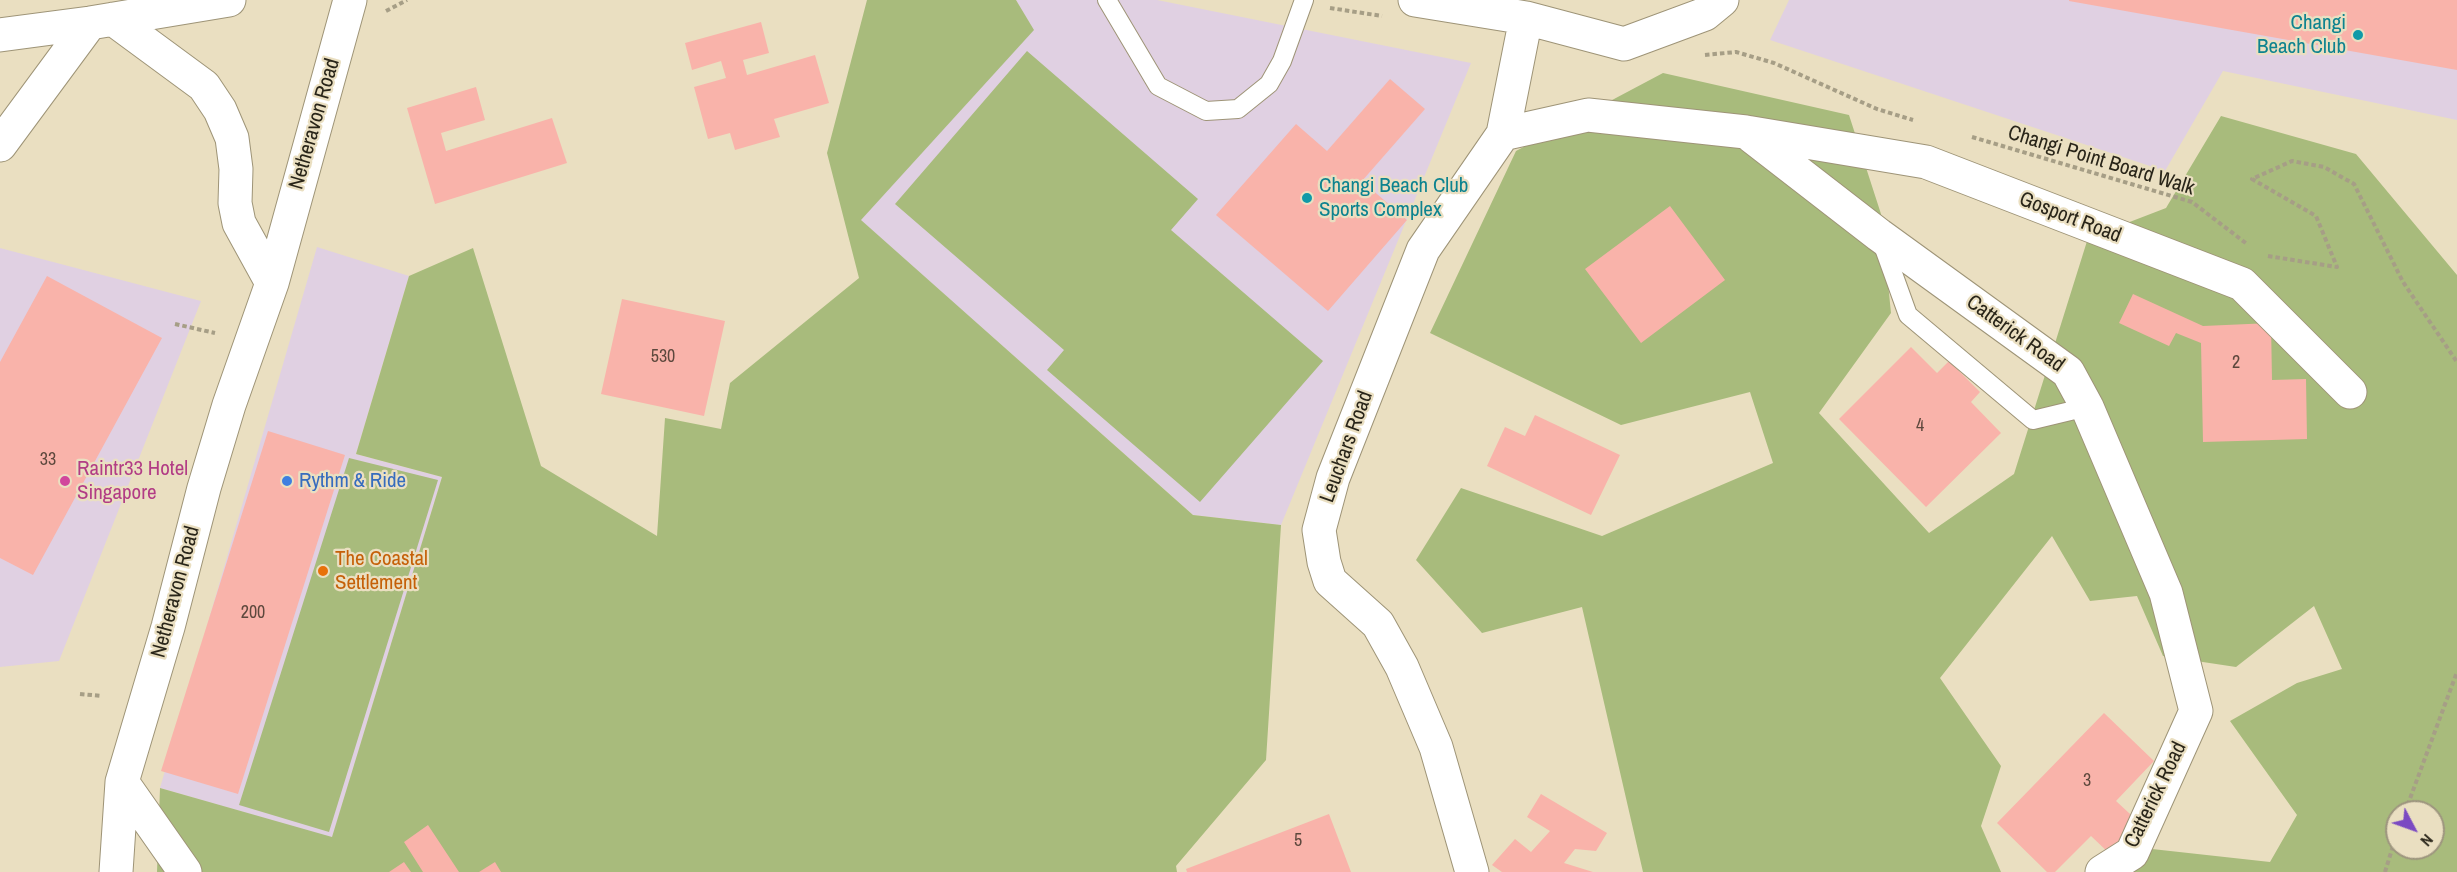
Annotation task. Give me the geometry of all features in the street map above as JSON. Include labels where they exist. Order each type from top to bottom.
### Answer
[{"type":"street","points":[[0,35],[229,0]]},
{"type":"street","name":"Netheravon Road","points":[[116,872],[122,782],[168,627],[204,488],[229,405],[272,283],[350,0]]},
{"type":"street","points":[[1415,0],[1526,18],[1624,44],[1705,14],[1722,0]]},
{"type":"street","name":"Leuchars Road","points":[[1472,872],[1436,747],[1402,668],[1378,624],[1330,581],[1324,562],[1319,530],[1333,478],[1423,250],[1503,134],[1526,18]]},
{"type":"street","points":[[0,145],[102,21]]},
{"type":"street","points":[[102,21],[204,86],[220,110],[232,138],[236,169],[235,203],[239,223],[272,283]]},
{"type":"street","points":[[1503,134],[1588,115],[1746,132]]},
{"type":"street","name":"Catterick Road","points":[[1746,132],[1879,235],[2068,372],[2087,407],[2166,593],[2196,711],[2132,853],[2103,872]]},
{"type":"street","name":"Gosport Road","points":[[1746,132],[1926,162],[2242,284],[2350,392]]},
{"type":"street","points":[[122,782],[185,872]]},
{"type":"lane","points":[[1107,0],[1158,86],[1206,111],[1238,109],[1269,84],[1282,61],[1304,0]]},
{"type":"lane","points":[[1879,235],[1908,315],[2033,420],[2087,407]]},
{"type":"path","points":[[1702,56],[1736,52],[1774,63],[1877,109],[1922,123]]},
{"type":"path","name":"Changi Point Board Walk","points":[[1967,136],[2192,202],[2253,248]]},
{"type":"path","points":[[2261,255],[2337,267],[2316,216],[2252,179],[2292,161],[2324,167],[2354,184],[2403,282],[2457,362]]},
{"type":"path","points":[[175,324],[209,332]]},
{"type":"path","points":[[2409,800],[2457,672]]},
{"type":"path","points":[[80,694],[102,696]]},
{"type":"shaded area","points":[[1016,0],[1157,0],[1471,63],[1281,525],[1193,515],[860,220],[1033,30]]},
{"type":"shaded area","points":[[1789,0],[2457,0],[2457,120],[2223,71],[2165,171],[1770,40]]},
{"type":"shaded area","points":[[317,247],[409,276],[356,454],[442,477],[332,838],[160,788]]},
{"type":"shaded area","name":"Raintr33 Hotel Singapore","points":[[0,248],[201,301],[59,661],[0,667]]},
{"type":"green space","points":[[867,0],[1016,0],[1034,30],[861,220],[1193,515],[1281,525],[1266,760],[1176,866],[1177,872],[157,872],[160,788],[332,837],[442,477],[356,454],[409,276],[473,248],[541,466],[657,536],[665,418],[721,429],[730,383],[859,278],[827,153]]},
{"type":"green space","points":[[1027,51],[1198,199],[1171,230],[1323,361],[1200,502],[1047,370],[1064,350],[895,204]]},
{"type":"green space","points":[[1663,73],[1849,115],[1881,214],[1891,313],[1819,413],[1929,533],[2014,474],[2088,238],[2166,208],[2221,116],[2356,154],[2457,275],[2457,872],[2131,872],[2152,849],[2270,862],[2297,815],[2230,721],[2297,683],[2342,669],[2314,606],[2236,667],[2163,656],[2137,596],[2090,601],[2052,536],[1940,678],[2001,766],[1981,826],[2001,872],[1643,872],[1582,607],[1482,633],[1416,560],[1461,488],[1602,536],[1773,463],[1750,392],[1621,425],[1430,333],[1516,151]]},
{"type":"green space","points":[[349,458],[438,480],[329,832],[239,805]]},
{"type":"building","name":"Changi Beach Club","points":[[2457,0],[2457,70],[2069,1]]},
{"type":"building","points":[[761,22],[769,53],[743,60],[747,75],[815,55],[829,103],[774,119],[780,137],[735,150],[730,133],[708,139],[694,87],[726,78],[721,61],[692,70],[685,43]]},
{"type":"building","name":"Changi Beach Club Sports Complex","points":[[1390,79],[1425,109],[1362,181],[1407,220],[1328,311],[1216,215],[1296,124],[1327,151]]},
{"type":"building","points":[[476,87],[485,120],[441,133],[446,151],[552,118],[567,163],[435,204],[407,108]]},
{"type":"building","points":[[1670,206],[1725,280],[1641,343],[1585,269]]},
{"type":"building","points":[[47,276],[162,338],[33,575],[0,558],[0,362]]},
{"type":"building","points":[[2133,294],[2203,326],[2271,323],[2272,380],[2306,379],[2307,439],[2203,442],[2201,343],[2176,333],[2169,346],[2119,323]]},
{"type":"building","points":[[622,299],[725,321],[704,416],[601,394]]},
{"type":"building","points":[[1911,347],[1937,373],[1949,361],[1980,392],[1971,402],[2001,433],[1926,507],[1839,419]]},
{"type":"building","points":[[1535,415],[1620,455],[1591,515],[1487,466],[1505,427],[1525,436]]},
{"type":"building","points":[[268,431],[345,455],[238,794],[161,771]]},
{"type":"building","points":[[2104,713],[2154,761],[2116,801],[2142,825],[2112,856],[2091,836],[2055,872],[2047,872],[1997,823]]},
{"type":"building","points":[[1541,794],[1607,833],[1596,851],[1575,849],[1564,863],[1593,872],[1502,872],[1492,865],[1515,839],[1531,852],[1550,831],[1527,817]]},
{"type":"building","points":[[1329,814],[1351,872],[1187,872],[1186,869]]},
{"type":"building","points":[[428,825],[459,872],[423,872],[404,842]]},
{"type":"building","points":[[404,862],[411,872],[389,872]]},
{"type":"building","points":[[495,862],[501,872],[479,872]]},
{"type":"place","name":"Changi Beach Club","points":[[2358,35]]},
{"type":"place","name":"Changi Beach Club Sports Complex","points":[[1307,198]]},
{"type":"place","name":"Raintr33 Hotel Singapore","points":[[65,481]]},
{"type":"place","name":"Rythm & Ride","points":[[287,481]]},
{"type":"place","name":"The Coastal Settlement","points":[[323,571]]}]
